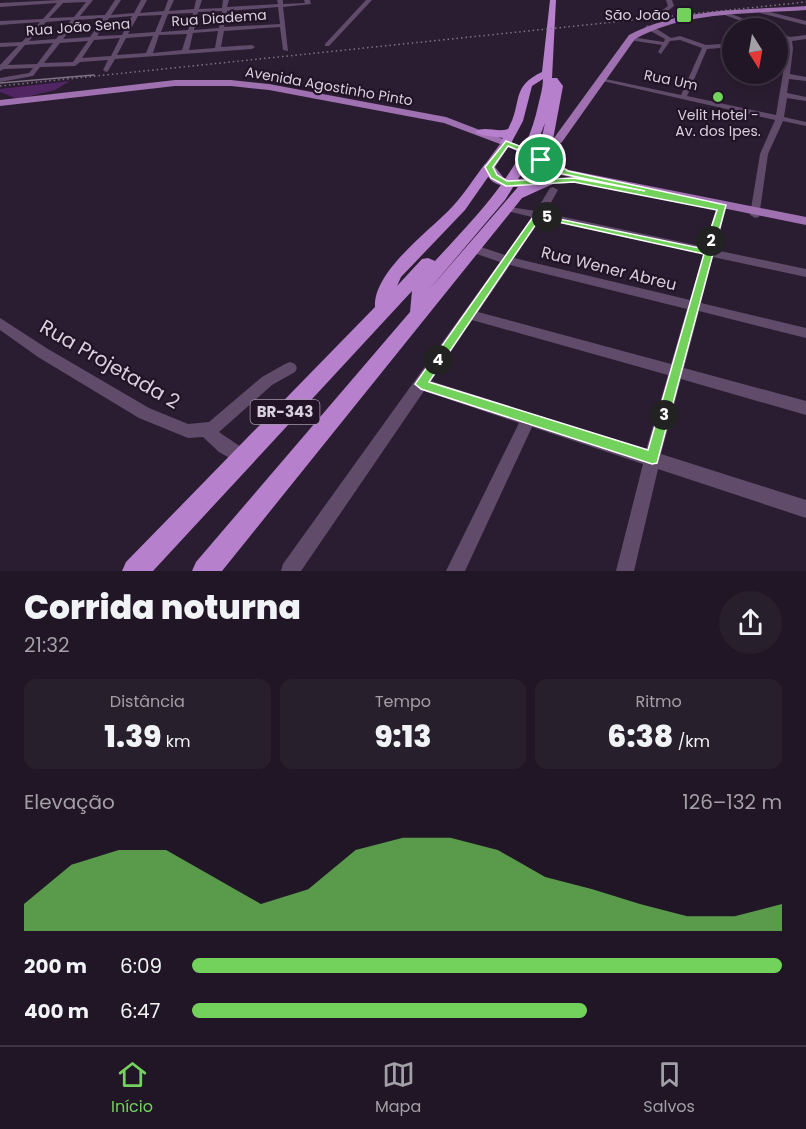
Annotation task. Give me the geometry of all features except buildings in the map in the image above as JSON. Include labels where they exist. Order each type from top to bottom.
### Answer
[{"type":"highway","name":"BR-343","points":[[205,571],[475,249],[526,158],[528,142],[542,119],[548,83],[553,0]]},
{"type":"highway","points":[[506,143],[521,111],[527,86],[530,81],[547,73],[558,86],[557,102],[543,155]]},
{"type":"highway","points":[[481,132],[502,135],[513,131]]},
{"type":"highway","points":[[384,309],[383,295],[395,274],[460,207],[494,160]]},
{"type":"highway","points":[[502,201],[529,183]]},
{"type":"highway","points":[[502,201],[533,187],[552,185]]},
{"type":"highway","name":"BR-343","points":[[135,571],[384,309],[502,201]]},
{"type":"highway","name":"BR-343","points":[[419,314],[420,288],[441,256]]},
{"type":"main road","points":[[601,80],[593,78],[626,36],[642,26],[662,20],[806,8]]},
{"type":"main road","points":[[766,11],[806,8]]},
{"type":"main road","points":[[529,183],[538,172],[543,155],[558,140],[631,39],[647,27],[726,14]]},
{"type":"main road","name":"Avenida Agostinho Pinto","points":[[0,105],[164,84],[231,83],[269,87],[438,118],[506,143],[528,142],[565,173],[589,181]]},
{"type":"main road","name":"Avenida Agostinho Pinto","points":[[0,105],[157,87],[227,87],[276,93],[442,124],[481,139],[494,147],[494,177],[499,181],[529,183]]},
{"type":"main road","points":[[494,160],[528,142]]},
{"type":"main road","points":[[494,160],[506,143]]},
{"type":"main road","points":[[529,183],[552,185],[589,181],[806,223]]},
{"type":"street","points":[[1,6],[9,0]]},
{"type":"street","points":[[1,6],[90,0]]},
{"type":"street","points":[[0,80],[31,75],[90,0]]},
{"type":"street","points":[[77,62],[118,0]]},
{"type":"street","points":[[106,70],[144,0]]},
{"type":"street","points":[[149,54],[171,0]]},
{"type":"street","points":[[185,52],[199,0]]},
{"type":"street","points":[[218,49],[226,0]]},
{"type":"street","points":[[327,45],[369,0]]},
{"type":"street","points":[[662,20],[658,16],[671,6],[669,0]]},
{"type":"street","points":[[1,67],[63,1]]},
{"type":"street","points":[[26,10],[35,2]]},
{"type":"street","points":[[0,23],[307,2]]},
{"type":"street","points":[[280,3],[286,50]]},
{"type":"street","points":[[252,55],[253,4]]},
{"type":"street","points":[[766,11],[806,23]]},
{"type":"street","points":[[726,14],[737,18]]},
{"type":"street","points":[[6,28],[19,16]]},
{"type":"street","name":"Rua Diadema","points":[[157,34],[283,25]]},
{"type":"street","points":[[647,27],[656,30],[667,42]]},
{"type":"street","name":"Rua João Sena","points":[[0,45],[157,34]]},
{"type":"street","points":[[631,39],[667,42],[678,38],[705,47],[722,46]]},
{"type":"street","points":[[788,64],[789,39],[805,38]]},
{"type":"street","points":[[661,52],[667,42]]},
{"type":"street","points":[[1,67],[252,47]]},
{"type":"street","points":[[684,96],[705,47]]},
{"type":"street","points":[[788,76],[806,79]]},
{"type":"street","name":"Rua Um","points":[[601,80],[806,124]]},
{"type":"street","points":[[755,214],[764,154],[780,118],[785,84]]},
{"type":"street","points":[[784,95],[806,99]]},
{"type":"street","points":[[290,571],[538,215],[552,185]]},
{"type":"street","points":[[502,201],[538,215],[806,273]]},
{"type":"street","points":[[625,571],[652,458],[722,207]]},
{"type":"street","name":"Rua Wener Abreu","points":[[475,249],[507,260],[806,333]]},
{"type":"street","points":[[469,314],[806,408]]},
{"type":"street","name":"Rua Projetada 2","points":[[0,323],[43,353],[144,413],[188,430],[206,430]]},
{"type":"street","points":[[242,457],[225,447],[206,430],[224,420],[267,381],[291,368]]},
{"type":"street","points":[[421,384],[806,509]]},
{"type":"street","points":[[456,571],[528,420]]},
{"type":"shaded area","points":[[70,81],[55,90],[18,99],[0,92],[0,89]]},
{"type":"tram line","points":[[0,83],[94,75]]},
{"type":"railway","points":[[0,86],[806,2]]},
{"type":"place","name":"São João","points":[[684,15]]},
{"type":"place","name":"Velit Hotel - Av. dos Ipes.","points":[[718,97]]},
{"type":"route","points":[[541,160],[528,151],[506,143],[489,167],[494,177],[506,183],[574,180],[721,209],[652,458],[421,384],[538,215],[708,252],[721,209],[722,205],[565,173],[541,160]]}]
